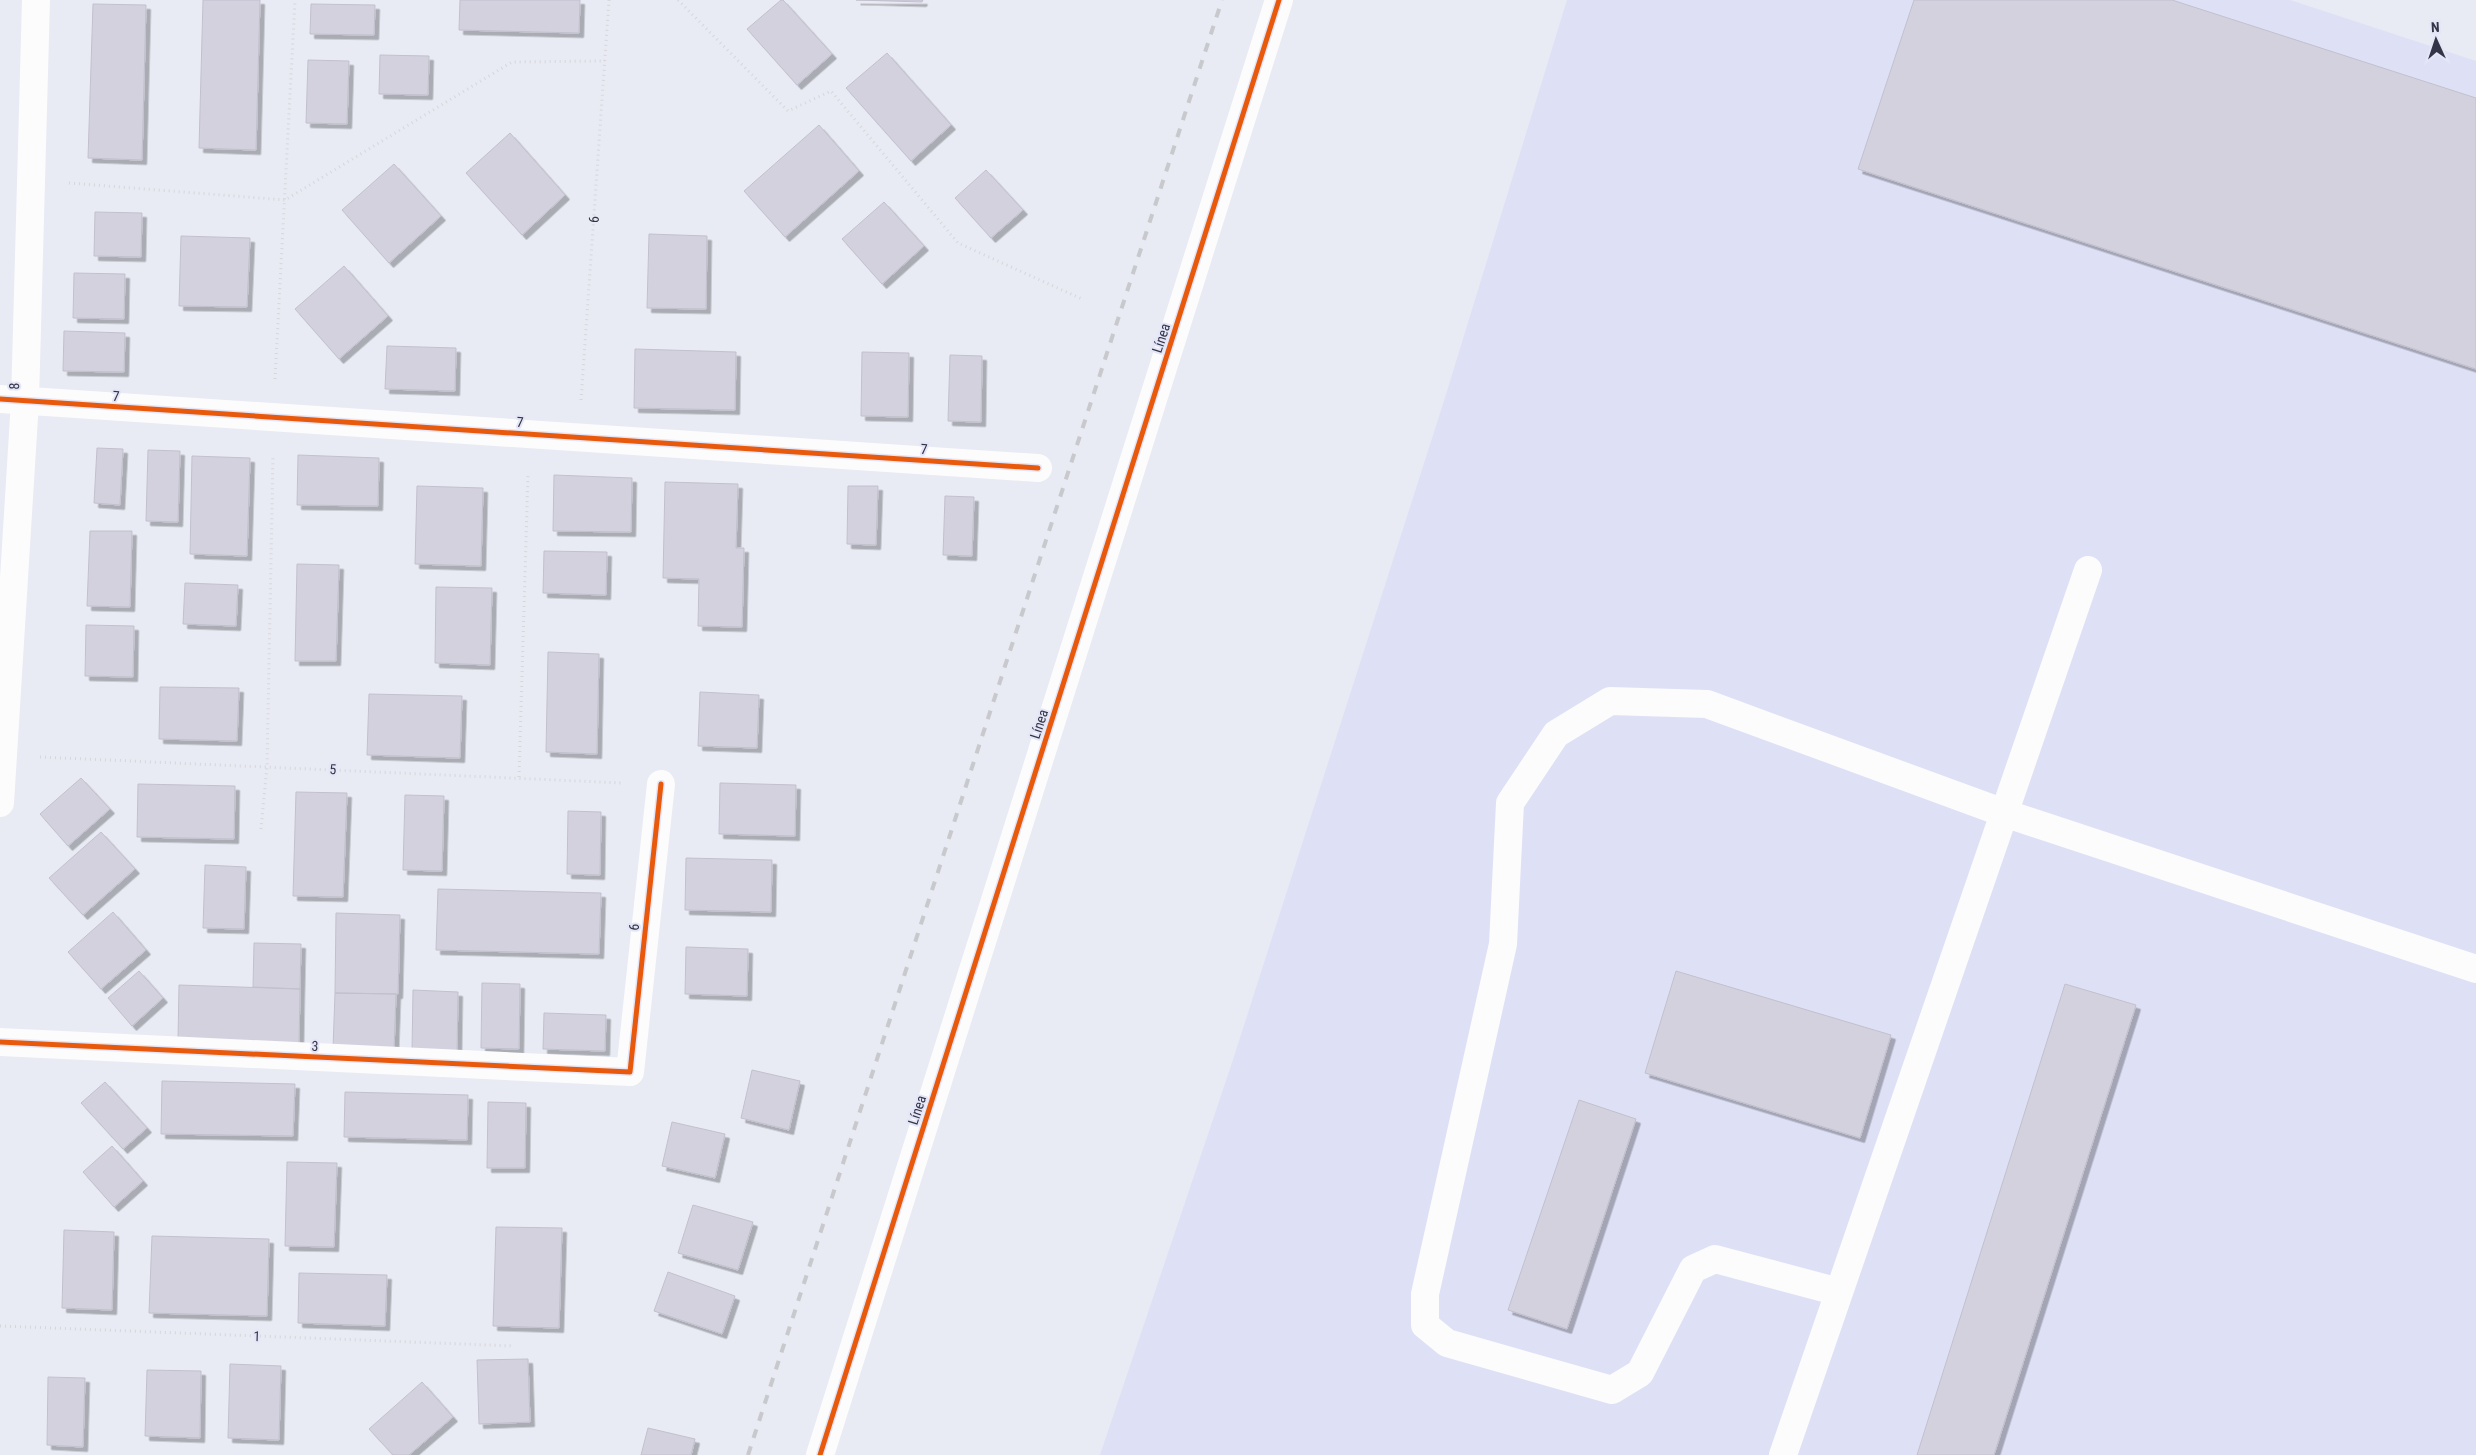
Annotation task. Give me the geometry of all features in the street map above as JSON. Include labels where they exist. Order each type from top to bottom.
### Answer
[{"type":"street","name":"8","points":[[0,803],[4,755],[13,400],[31,180],[36,0]]},
{"type":"street","name":"Línea","points":[[820,1455],[1279,0]]},
{"type":"street","name":"7","points":[[13,400],[1038,468]]},
{"type":"street","points":[[1783,1455],[2088,570]]},
{"type":"street","points":[[1839,1292],[1715,1259],[1693,1269],[1640,1373],[1612,1390],[1446,1343],[1425,1325],[1425,1294],[1504,944],[1510,803],[1556,734],[1610,701],[1707,704],[2004,813],[2476,969]]},
{"type":"street","name":"6","points":[[630,1072],[661,784]]},
{"type":"street","name":"3","points":[[0,1042],[630,1072]]},
{"type":"path","points":[[678,0],[788,111],[831,91],[958,243],[1082,299]]},
{"type":"path","points":[[31,180],[285,200],[512,62],[605,61]]},
{"type":"path","points":[[519,778],[529,434]]},
{"type":"shaded area","points":[[1567,0],[2290,0],[2476,61],[2476,1455],[1100,1455],[1231,1066],[1444,401]]},
{"type":"building","points":[[203,0],[260,0],[256,150],[199,148]]},
{"type":"building","points":[[460,0],[580,0],[579,33],[459,30]]},
{"type":"building","points":[[781,0],[832,54],[797,85],[747,29]]},
{"type":"building","points":[[856,0],[923,0],[922,2]]},
{"type":"building","points":[[1914,0],[2172,0],[2476,98],[2476,369],[1858,169]]},
{"type":"building","points":[[93,4],[146,5],[142,160],[88,158]]},
{"type":"building","points":[[311,4],[375,5],[374,35],[310,34]]},
{"type":"building","points":[[887,53],[951,125],[911,161],[846,88]]},
{"type":"building","points":[[380,55],[429,56],[428,95],[379,94]]},
{"type":"building","points":[[308,60],[349,61],[347,124],[306,123]]},
{"type":"building","points":[[819,125],[859,171],[785,237],[744,191]]},
{"type":"building","points":[[510,133],[565,195],[522,235],[466,173]]},
{"type":"building","points":[[394,164],[441,216],[389,263],[342,210]]},
{"type":"building","points":[[986,170],[1023,210],[991,238],[955,198]]},
{"type":"building","points":[[884,202],[924,246],[882,284],[842,239]]},
{"type":"building","points":[[95,212],[142,213],[141,257],[94,256]]},
{"type":"building","points":[[649,234],[707,236],[706,309],[647,308]]},
{"type":"building","points":[[181,236],[250,238],[247,307],[179,306]]},
{"type":"building","points":[[344,266],[388,316],[339,359],[295,309]]},
{"type":"building","points":[[74,273],[125,274],[124,319],[73,318]]},
{"type":"building","points":[[64,331],[125,333],[124,372],[63,371]]},
{"type":"building","points":[[387,346],[456,348],[455,391],[385,389]]},
{"type":"building","points":[[635,349],[736,352],[735,410],[634,408]]},
{"type":"building","points":[[862,352],[909,353],[908,417],[861,416]]},
{"type":"building","points":[[950,355],[982,356],[981,422],[948,421]]},
{"type":"building","points":[[97,448],[123,449],[120,505],[94,503]]},
{"type":"building","points":[[148,450],[180,451],[178,522],[146,521]]},
{"type":"building","points":[[298,455],[379,458],[378,506],[297,505]]},
{"type":"building","points":[[192,456],[250,458],[247,556],[190,554]]},
{"type":"building","points":[[554,475],[632,478],[631,532],[553,531]]},
{"type":"building","points":[[665,482],[738,484],[736,548],[744,548],[742,627],[698,626],[699,579],[663,578]]},
{"type":"building","points":[[417,486],[483,488],[481,566],[415,564]]},
{"type":"building","points":[[848,486],[878,486],[876,545],[847,544]]},
{"type":"building","points":[[945,496],[974,497],[972,556],[943,555]]},
{"type":"building","points":[[90,531],[132,531],[130,607],[87,606]]},
{"type":"building","points":[[544,551],[607,552],[606,595],[543,593]]},
{"type":"building","points":[[297,564],[339,565],[336,661],[295,661]]},
{"type":"building","points":[[185,583],[238,585],[236,626],[183,624]]},
{"type":"building","points":[[436,587],[492,588],[490,665],[435,663]]},
{"type":"building","points":[[86,625],[134,626],[133,677],[85,676]]},
{"type":"building","points":[[548,652],[599,654],[597,754],[546,752]]},
{"type":"building","points":[[160,687],[239,688],[237,741],[159,739]]},
{"type":"building","points":[[700,692],[759,695],[757,748],[698,746]]},
{"type":"building","points":[[369,694],[462,696],[460,758],[367,755]]},
{"type":"building","points":[[81,778],[110,809],[68,846],[40,814]]},
{"type":"building","points":[[720,783],[796,785],[795,836],[719,834]]},
{"type":"building","points":[[138,784],[235,786],[234,839],[137,837]]},
{"type":"building","points":[[296,792],[347,793],[343,897],[293,896]]},
{"type":"building","points":[[405,795],[444,796],[442,871],[403,870]]},
{"type":"building","points":[[568,811],[601,812],[600,875],[567,874]]},
{"type":"building","points":[[101,832],[135,869],[83,915],[49,878]]},
{"type":"building","points":[[686,858],[772,860],[771,912],[685,910]]},
{"type":"building","points":[[205,865],[246,867],[244,929],[203,928]]},
{"type":"building","points":[[438,889],[601,893],[599,954],[436,950]]},
{"type":"building","points":[[113,912],[146,950],[101,989],[68,952]]},
{"type":"building","points":[[336,913],[400,915],[398,994],[335,993]]},
{"type":"building","points":[[254,943],[301,944],[300,989],[253,987]]},
{"type":"building","points":[[686,947],[748,949],[747,996],[685,994]]},
{"type":"building","points":[[139,971],[163,998],[132,1026],[108,998]]},
{"type":"building","points":[[1676,971],[1891,1035],[1860,1138],[1645,1073]]},
{"type":"building","points":[[482,983],[520,984],[519,1049],[481,1048]]},
{"type":"building","points":[[2065,984],[2136,1005],[1994,1455],[1917,1455]]},
{"type":"building","points":[[179,985],[300,989],[299,1043],[178,1040]]},
{"type":"building","points":[[413,990],[458,992],[457,1053],[412,1052]]},
{"type":"building","points":[[335,993],[396,994],[394,1050],[333,1049]]},
{"type":"building","points":[[544,1013],[606,1015],[605,1051],[543,1049]]},
{"type":"building","points":[[752,1070],[800,1081],[789,1130],[741,1118]]},
{"type":"building","points":[[162,1081],[295,1084],[293,1136],[161,1134]]},
{"type":"building","points":[[105,1082],[147,1128],[123,1149],[81,1103]]},
{"type":"building","points":[[345,1092],[468,1095],[467,1140],[344,1137]]},
{"type":"building","points":[[1579,1100],[1636,1119],[1567,1329],[1508,1310]]},
{"type":"building","points":[[488,1102],[526,1103],[525,1168],[487,1168]]},
{"type":"building","points":[[672,1122],[725,1134],[715,1178],[662,1166]]},
{"type":"building","points":[[112,1146],[143,1181],[114,1207],[83,1172]]},
{"type":"building","points":[[287,1162],[337,1163],[334,1247],[285,1246]]},
{"type":"building","points":[[693,1205],[753,1222],[738,1270],[678,1253]]},
{"type":"building","points":[[496,1227],[562,1228],[559,1328],[493,1326]]},
{"type":"building","points":[[64,1230],[114,1232],[112,1310],[62,1308]]},
{"type":"building","points":[[152,1236],[269,1239],[267,1316],[149,1313]]},
{"type":"building","points":[[668,1272],[735,1296],[722,1334],[654,1311]]},
{"type":"building","points":[[299,1273],[387,1275],[385,1326],[298,1323]]},
{"type":"building","points":[[528,1359],[530,1422],[479,1424],[477,1360]]},
{"type":"building","points":[[230,1364],[281,1366],[279,1440],[228,1438]]},
{"type":"building","points":[[147,1370],[201,1371],[200,1438],[145,1436]]},
{"type":"building","points":[[48,1377],[85,1378],[83,1447],[47,1445]]},
{"type":"building","points":[[422,1382],[453,1417],[409,1455],[393,1455],[369,1429]]},
{"type":"building","points":[[648,1428],[695,1439],[691,1455],[641,1455]]},
{"type":"railway","points":[[748,1455],[1222,0]]},
{"type":"cycle path","points":[[820,1455],[1279,0]]},
{"type":"cycle path","points":[[0,399],[1038,468]]},
{"type":"cycle path","points":[[0,1042],[630,1072],[661,784]]}]
